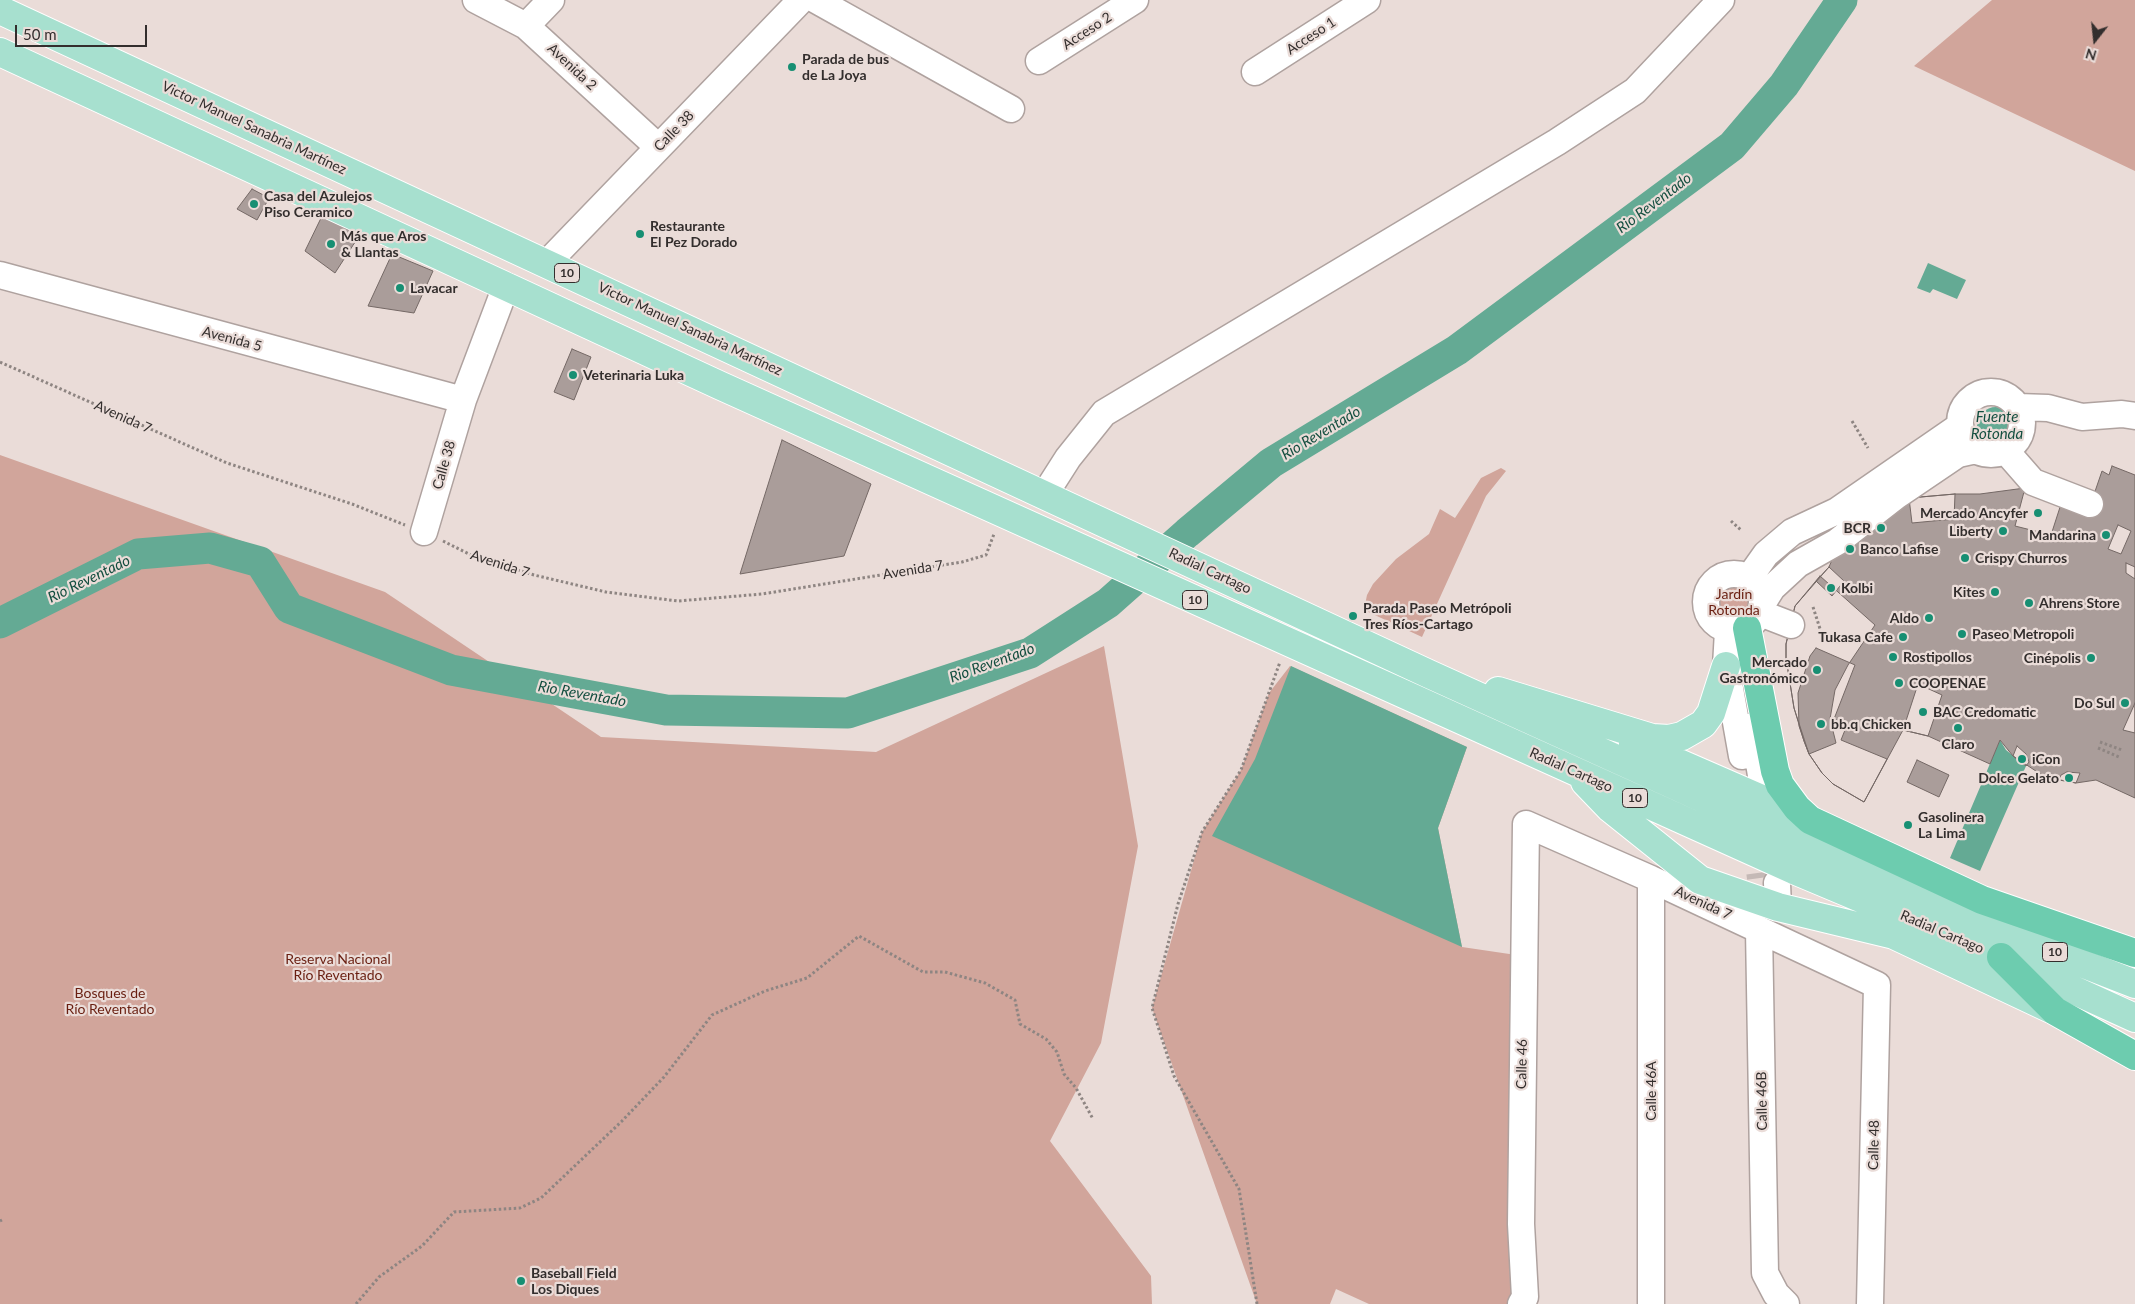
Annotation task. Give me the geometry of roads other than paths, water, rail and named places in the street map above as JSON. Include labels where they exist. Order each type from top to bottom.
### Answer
[{"type":"highway","points":[[1747,621],[1775,771],[1780,785],[1797,808],[1810,820],[1982,900],[2135,953]]},
{"type":"highway","points":[[2001,957],[2055,1011],[2135,1056]]},
{"type":"main road","name":"Victor Manuel Sanabria Martínez","points":[[0,10],[1135,536]]},
{"type":"main road","name":"10","points":[[0,52],[719,385]]},
{"type":"main road","points":[[719,385],[731,378],[746,378],[771,384],[833,412],[848,412],[854,405]]},
{"type":"main road","name":"Radial Cartago","points":[[719,385],[1794,870],[2001,957],[2135,1018]]},
{"type":"main road","name":"Radial Cartago","points":[[1135,536],[1429,674],[1974,921],[2135,984]]},
{"type":"main road","points":[[1429,674],[1534,700],[1652,738],[1669,739],[1682,736],[1703,724],[1711,713],[1726,666]]},
{"type":"main road","points":[[1534,700],[1810,820]]},
{"type":"main road","points":[[1573,770],[1610,808],[1700,880],[1769,892],[1894,935],[2055,1011]]},
{"type":"street","name":"Avenida 2","points":[[476,0],[526,26],[658,147]]},
{"type":"street","points":[[526,26],[551,0]]},
{"type":"street","name":"Calle 38","points":[[547,263],[801,0]]},
{"type":"street","points":[[816,0],[1010,109]]},
{"type":"street","name":"Acceso 2","points":[[1039,61],[1135,0]]},
{"type":"street","name":"Acceso 1","points":[[1255,72],[1367,0]]},
{"type":"street","points":[[1045,494],[1068,458],[1104,414],[1557,142],[1635,91],[1721,0]]},
{"type":"street","name":"Avenida 5","points":[[0,276],[464,400]]},
{"type":"street","name":"Calle 38","points":[[424,532],[464,400],[506,286]]},
{"type":"street","points":[[1791,625],[1747,621],[1712,622],[1707,614],[1705,605],[1709,588],[1714,581],[1731,574],[1749,578],[1761,594],[1747,621],[1726,666],[1756,792],[1747,621],[1772,588],[1798,564],[1837,542],[1896,496],[1958,454],[1976,450],[1986,453],[2005,450],[2014,444],[2019,436],[2021,416],[2018,407],[2011,399],[2002,394],[1981,393],[1972,398],[1965,406],[1961,415],[1960,426],[1963,436],[1976,450]]},
{"type":"street","points":[[2018,407],[2048,408],[2082,417],[2122,414],[2135,416]]},
{"type":"street","points":[[1749,578],[1766,554],[1792,532],[1837,511],[1960,426]]},
{"type":"street","points":[[2005,450],[2033,482],[2090,504]]},
{"type":"street","name":"Avenida 7","points":[[1526,824],[1652,879],[1877,986]]},
{"type":"street","name":"Calle 46","points":[[1524,1302],[1521,1214],[1526,824]]},
{"type":"street","name":"Calle 46A","points":[[1650,1304],[1652,879]]},
{"type":"street","name":"Calle 46B","points":[[1759,930],[1765,1272],[1776,1294],[1786,1304]]},
{"type":"street","name":"Calle 48","points":[[1870,1304],[1877,986]]},
{"type":"water","points":[[1928,263],[1966,280],[1957,299],[1933,289],[1930,293],[1917,288]]},
{"type":"water","name":"Fuente Rotonda","points":[[1996,407],[2009,413],[2015,426],[2009,439],[1996,445],[1983,439],[1977,426],[1983,413]]},
{"type":"water","points":[[1291,666],[1467,747],[1438,828],[1462,947],[1212,836],[1255,759]]},
{"type":"water","points":[[2000,740],[2006,750],[2026,766],[1980,871],[1950,858]]},
{"type":"waterway","name":"Rio Reventado","points":[[0,623],[138,554],[210,548],[260,562],[289,608],[451,670],[666,710],[848,713],[1030,653],[1108,603],[1187,533],[1271,463],[1457,350],[1732,146],[1784,85],[1842,0]]},
{"type":"tunnel","points":[[1754,834],[1760,878]]},
{"type":"place","name":"Parada de bus de La Joya","points":[[792,67]]},
{"type":"place","name":"Casa del Azulejos Piso Ceramico","points":[[254,204]]},
{"type":"place","name":"Restaurante El Pez Dorado","points":[[640,234]]},
{"type":"place","name":"Más que Aros & Llantas","points":[[331,244]]},
{"type":"place","name":"Lavacar","points":[[400,288]]},
{"type":"place","name":"Veterinaria Luka","points":[[573,375]]},
{"type":"place","name":"Mercado Ancyfer","points":[[2038,513]]},
{"type":"place","name":"BCR","points":[[1881,528]]},
{"type":"place","name":"Liberty","points":[[2003,531]]},
{"type":"place","name":"Mandarina","points":[[2106,535]]},
{"type":"place","name":"Banco Lafise","points":[[1850,549]]},
{"type":"place","name":"Crispy Churros","points":[[1965,558]]},
{"type":"place","name":"Kolbi","points":[[1831,588]]},
{"type":"place","name":"Kites","points":[[1995,592]]},
{"type":"place","name":"Ahrens Store","points":[[2029,603]]},
{"type":"place","name":"Parada Paseo Metrópoli Tres Ríos-Cartago","points":[[1353,616]]},
{"type":"place","name":"Aldo","points":[[1929,618]]},
{"type":"place","name":"Paseo Metropoli","points":[[1962,634]]},
{"type":"place","name":"Tukasa Cafe","points":[[1903,637]]},
{"type":"place","name":"Rostipollos","points":[[1893,657]]},
{"type":"place","name":"Cinépolis","points":[[2091,658]]},
{"type":"place","name":"Mercado Gastronómico","points":[[1817,670]]},
{"type":"place","name":"COOPENAE","points":[[1899,683]]},
{"type":"place","name":"Do Sul","points":[[2125,703]]},
{"type":"place","name":"BAC Credomatic","points":[[1923,712]]},
{"type":"place","name":"bb.q Chicken","points":[[1821,724]]},
{"type":"place","name":"Claro","points":[[1958,728]]},
{"type":"place","name":"iCon","points":[[2022,759]]},
{"type":"place","name":"Dolce Gelato","points":[[2069,778]]},
{"type":"place","name":"Gasolinera La Lima","points":[[1908,825]]},
{"type":"place","name":"Baseball Field Los Diques","points":[[521,1281]]},
{"type":"park label","name":"Jardín Rotonda","points":[[1734,602]]},
{"type":"park label","name":"Reserva Nacional Río Reventado","points":[[338,968]]},
{"type":"park label","name":"Bosques de Río Reventado","points":[[110,1002]]}]
